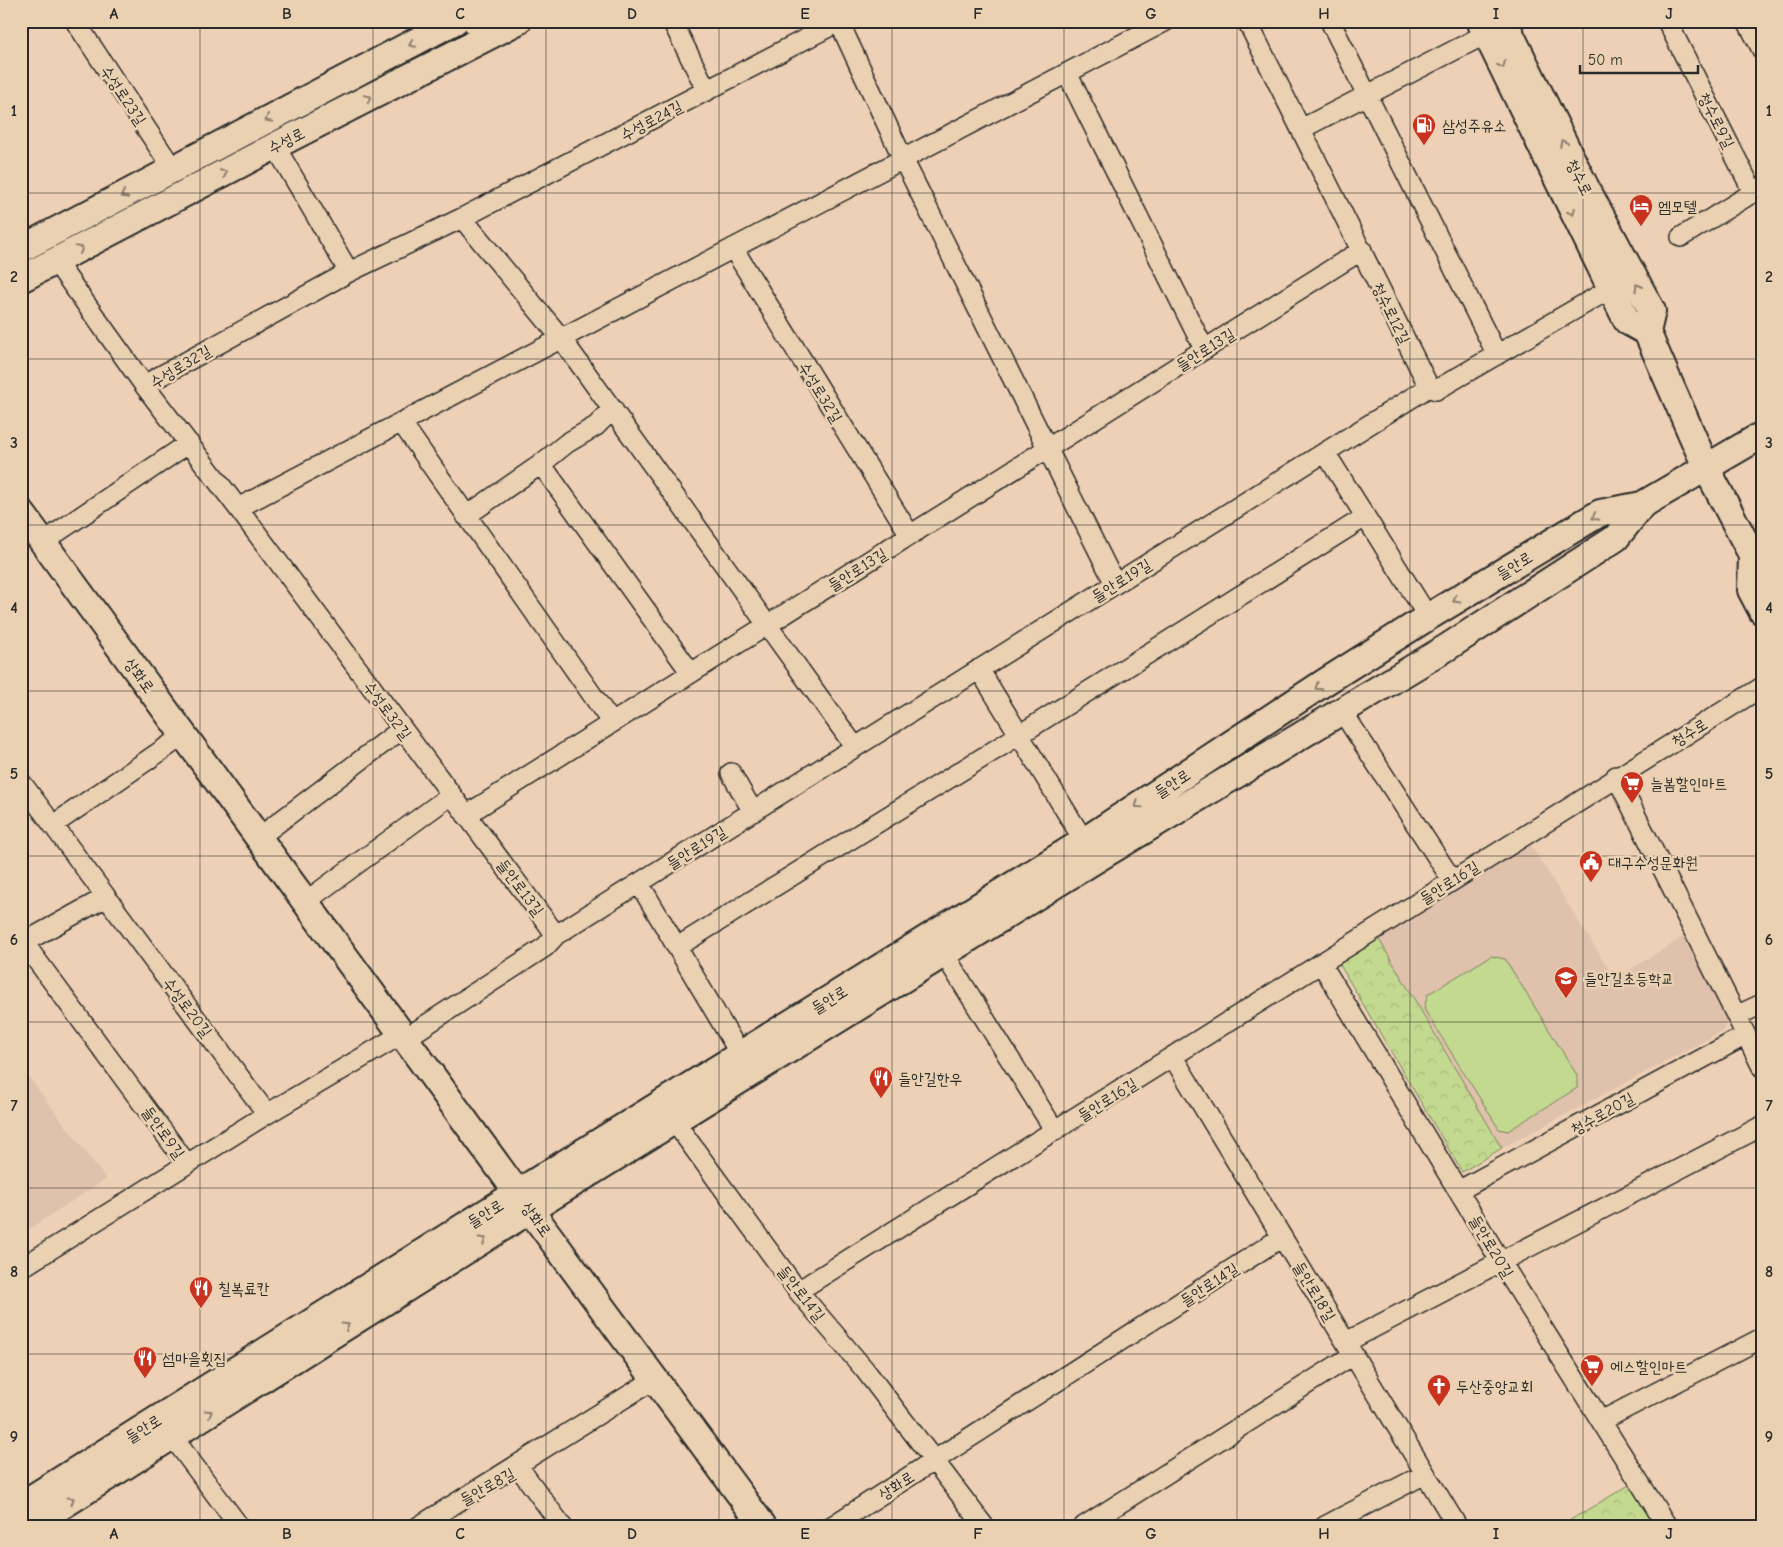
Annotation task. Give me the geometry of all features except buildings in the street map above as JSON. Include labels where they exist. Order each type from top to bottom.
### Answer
[{"type":"main road","name":"수성로","points":[[21,249],[455,21]]},
{"type":"main road","name":"수성로","points":[[21,279],[274,146],[477,30],[518,21]]},
{"type":"main road","name":"청수로","points":[[1490,25],[1585,186],[1652,311],[1647,332],[1627,322],[1610,289],[1490,25]]},
{"type":"main road","points":[[1647,332],[1706,467],[1757,559],[1751,590],[1762,611]]},
{"type":"main road","name":"들안로","points":[[30,1526],[172,1436],[524,1202],[740,1054],[1084,841],[1325,682],[1428,617],[1600,514],[1642,505],[1762,435]]},
{"type":"main road","name":"들안로","points":[[21,1505],[524,1202],[674,1122],[1095,860],[1446,648],[1616,538],[1642,505]]},
{"type":"main road","name":"상화로","points":[[21,512],[524,1202],[763,1526]]},
{"type":"street","name":"수성로23길","points":[[75,21],[173,169]]},
{"type":"street","points":[[672,21],[707,91]]},
{"type":"street","points":[[238,508],[1166,21]]},
{"type":"street","name":"청수로12길","points":[[1248,21],[1428,387]]},
{"type":"street","points":[[1330,21],[1497,355]]},
{"type":"street","name":"청수로9길","points":[[1667,21],[1758,189]]},
{"type":"street","points":[[1747,21],[1762,50]]},
{"type":"street","name":"수성로24길","points":[[349,272],[462,218],[839,22],[904,159]]},
{"type":"street","points":[[1301,129],[1367,96],[1490,25]]},
{"type":"street","points":[[1067,73],[1204,349]]},
{"type":"street","points":[[274,146],[349,272]]},
{"type":"street","points":[[904,159],[1115,584]]},
{"type":"street","points":[[1681,237],[1758,189]]},
{"type":"street","points":[[462,218],[561,338],[855,747]]},
{"type":"street","name":"수성로32길","points":[[733,248],[910,535]]},
{"type":"street","name":"들안로13길","points":[[556,935],[466,815],[1362,250]]},
{"type":"street","points":[[56,262],[144,385]]},
{"type":"street","name":"수성로32길","points":[[349,272],[144,385],[238,508],[466,815]]},
{"type":"street","points":[[1428,617],[1325,452],[1428,387],[1436,390],[1610,289]]},
{"type":"street","points":[[466,516],[541,464],[567,443],[596,426],[612,409]]},
{"type":"street","points":[[401,422],[612,723]]},
{"type":"street","points":[[43,542],[189,444]]},
{"type":"street","name":"들안로19길","points":[[639,883],[1325,452]]},
{"type":"street","points":[[541,464],[691,673]]},
{"type":"street","points":[[677,947],[1365,517]]},
{"type":"street","points":[[979,669],[1084,841]]},
{"type":"street","name":"청수로","points":[[1616,776],[1762,687]]},
{"type":"street","points":[[1342,711],[1452,880]]},
{"type":"street","points":[[258,838],[402,728]]},
{"type":"street","points":[[53,825],[184,735]]},
{"type":"street","points":[[731,773],[752,812]]},
{"type":"street","points":[[1616,776],[1762,1067]]},
{"type":"street","name":"들안로16길","points":[[798,1290],[1173,1057],[1616,776]]},
{"type":"street","name":"수성로20길","points":[[21,782],[267,1114]]},
{"type":"street","points":[[305,902],[452,795]]},
{"type":"street","points":[[187,1164],[402,1034],[412,1034],[545,947],[556,935],[639,883],[740,1054]]},
{"type":"street","points":[[22,943],[106,897]]},
{"type":"street","name":"들안로9길","points":[[21,1268],[187,1164],[22,943]]},
{"type":"street","points":[[944,954],[1055,1131]]},
{"type":"street","name":"들안로20길","points":[[1321,963],[1501,1262],[1667,1526]]},
{"type":"street","points":[[1736,1016],[1762,1004]]},
{"type":"street","name":"청수로20길","points":[[1458,1191],[1746,1035]]},
{"type":"street","name":"들안로18길","points":[[1173,1057],[1457,1526]]},
{"type":"street","name":"들안로14길","points":[[674,1122],[798,1290],[865,1370],[984,1526]]},
{"type":"street","points":[[1084,1526],[1350,1349],[1501,1262],[1762,1126]]},
{"type":"street","name":"들안로14길","points":[[934,1461],[1282,1237]]},
{"type":"street","points":[[1601,1421],[1762,1338]]},
{"type":"street","points":[[517,1465],[655,1380]]},
{"type":"street","points":[[172,1436],[239,1526]]},
{"type":"street","name":"상화로","points":[[832,1526],[934,1461]]},
{"type":"street","name":"들안로8길","points":[[420,1526],[517,1465],[562,1526]]},
{"type":"street","points":[[1325,1526],[1425,1474]]},
{"type":"shaded area","name":"들안길초등학교","points":[[1528,841],[1615,979],[1685,936],[1728,1019],[1723,1031],[1502,1148],[1377,936]]},
{"type":"shaded area","points":[[21,1067],[106,1179],[21,1234]]},
{"type":"green space","points":[[1377,936],[1502,1148],[1462,1172],[1337,960]]},
{"type":"green space","points":[[1491,956],[1505,959],[1577,1075],[1577,1088],[1508,1131],[1499,1129],[1424,1009],[1428,994]]},
{"type":"green space","points":[[1631,1484],[1655,1526],[1560,1526]]},
{"type":"place","name":"삼성주유소","points":[[1424,146]]},
{"type":"place","name":"엠모텔","points":[[1641,227]]},
{"type":"place","name":"늘봄할인마트","points":[[1632,804]]},
{"type":"place","name":"대구수성문화원","points":[[1591,883]]},
{"type":"place","name":"들안길초등학교","points":[[1566,999]]},
{"type":"place","name":"들안길한우","points":[[881,1099]]},
{"type":"place","name":"칠복료칸","points":[[201,1309]]},
{"type":"place","name":"섬마을횟집","points":[[145,1379]]},
{"type":"place","name":"에스할인마트","points":[[1592,1387]]},
{"type":"place","name":"두산중앙교회","points":[[1439,1407]]}]
